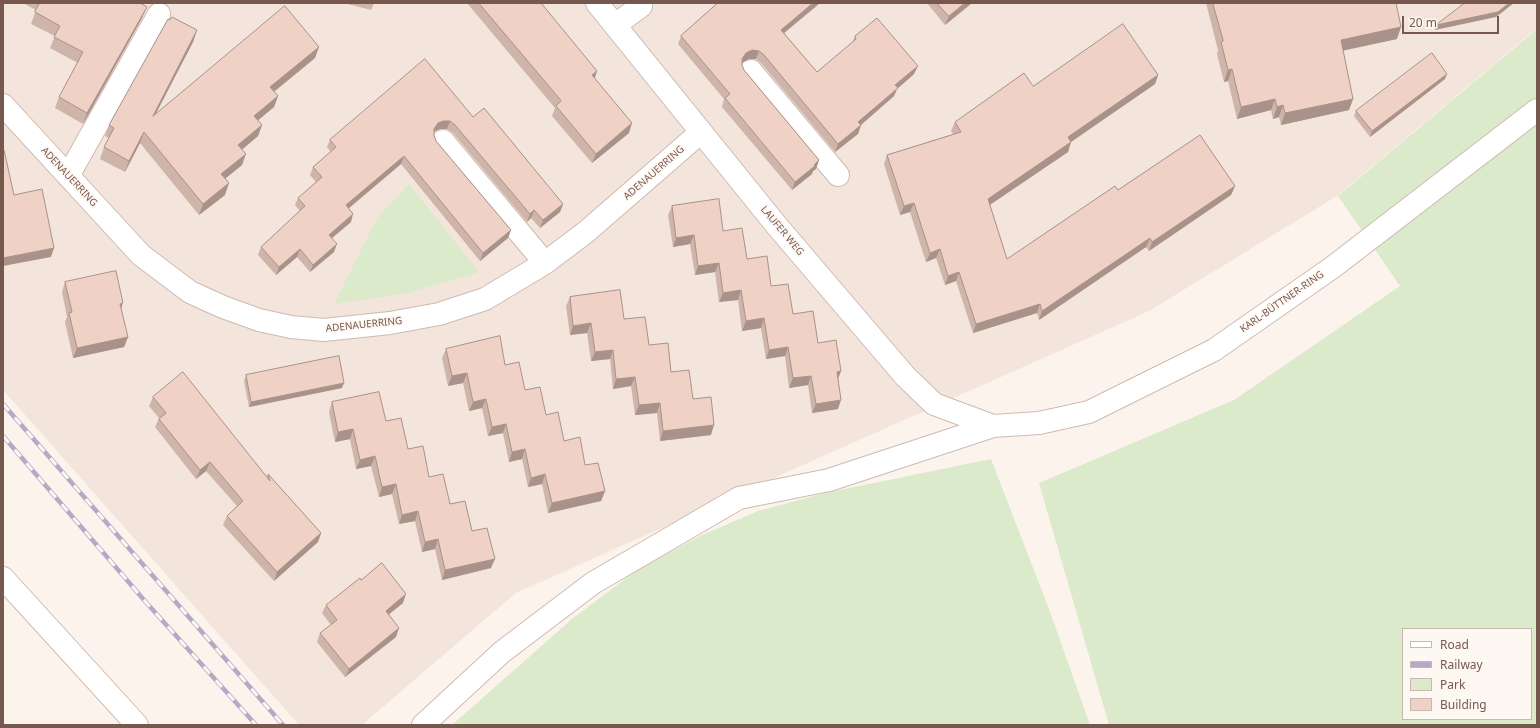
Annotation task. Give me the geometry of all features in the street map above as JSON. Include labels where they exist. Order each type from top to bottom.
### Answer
[{"type":"street","name":"LAUFER WEG","points":[[597,3],[777,226],[906,376],[934,404],[993,426]]},
{"type":"street","points":[[615,25],[641,6],[638,3]]},
{"type":"street","points":[[68,176],[158,14]]},
{"type":"street","points":[[751,71],[838,175]]},
{"type":"street","name":"ADENAUERRING","points":[[3,105],[140,255],[190,292],[223,308],[259,320],[291,327],[324,330],[390,324],[439,314],[485,300],[545,262],[586,232],[701,132]]},
{"type":"street","name":"KARL-BÜTTNER-RING","points":[[993,426],[1039,422],[1089,412],[1214,350],[1333,267],[1537,110]]},
{"type":"street","points":[[443,141],[545,262]]},
{"type":"street","points":[[423,725],[502,652],[593,583],[739,498],[829,480],[993,426]]},
{"type":"street","points":[[3,578],[137,725]]},
{"type":"shaded area","points":[[3,3],[1537,3],[1537,28],[1337,196],[1149,311],[516,593],[362,725],[299,725],[3,390]]},
{"type":"green space","points":[[1537,29],[1537,725],[1109,725],[1039,483],[1234,400],[1400,286],[1338,196]]},
{"type":"green space","points":[[409,184],[479,272],[408,293],[334,304],[377,218]]},
{"type":"green space","points":[[991,459],[1049,609],[1090,725],[452,725],[573,618],[637,570],[702,535],[758,511],[825,493]]},
{"type":"building","points":[[40,3],[140,3],[147,7],[87,113],[59,97],[83,52],[54,37],[60,26],[35,12]]},
{"type":"building","points":[[479,3],[541,3],[597,71],[592,75],[632,123],[596,154],[556,106],[561,101]]},
{"type":"building","points":[[718,3],[813,3],[781,30],[817,72],[856,39],[855,36],[877,18],[918,66],[895,85],[898,88],[858,122],[861,125],[838,144],[764,55],[759,51],[752,50],[746,53],[742,59],[744,70],[819,160],[814,165],[815,166],[795,182],[725,98],[730,94],[681,36]]},
{"type":"building","points":[[937,3],[965,3],[949,16]]},
{"type":"building","points":[[1213,3],[1396,3],[1401,27],[1341,40],[1353,99],[1285,113],[1283,105],[1277,107],[1275,99],[1241,107],[1232,69],[1228,70],[1221,42],[1223,41]]},
{"type":"building","points":[[1465,3],[1509,3],[1498,12],[1436,25]]},
{"type":"building","points":[[285,6],[319,47],[270,87],[278,96],[254,116],[262,125],[238,145],[246,154],[221,174],[229,183],[203,204],[144,132],[129,161],[104,147],[114,128],[109,125],[168,19],[170,20],[172,17],[197,30],[153,116]]},
{"type":"building","points":[[1123,24],[1158,75],[1068,137],[1071,142],[988,199],[1007,259],[1115,186],[1118,190],[1200,135],[1235,186],[1152,242],[1150,238],[1042,311],[1040,304],[976,324],[959,272],[948,276],[940,249],[930,253],[914,203],[904,206],[887,155],[961,132],[955,122],[1024,73],[1033,86]]},
{"type":"building","points":[[1432,53],[1447,74],[1372,131],[1356,111]]},
{"type":"building","points":[[425,59],[473,117],[484,108],[563,204],[543,220],[534,210],[530,214],[455,125],[450,121],[443,121],[438,123],[434,129],[436,141],[511,230],[483,253],[404,156],[346,205],[353,214],[329,235],[337,244],[313,265],[300,249],[279,267],[261,247],[305,206],[298,198],[322,177],[313,167],[336,147],[330,140]]},
{"type":"building","points":[[3,150],[14,195],[42,189],[54,248],[3,258]]},
{"type":"building","points":[[719,199],[723,231],[742,228],[747,259],[767,256],[771,286],[788,284],[793,314],[813,311],[818,343],[836,340],[841,371],[837,372],[841,400],[816,404],[811,376],[793,378],[788,347],[769,350],[764,318],[746,321],[741,290],[723,293],[719,263],[698,266],[694,235],[676,238],[672,206]]},
{"type":"building","points":[[116,271],[123,303],[120,304],[128,337],[77,348],[69,313],[72,312],[65,282]]},
{"type":"building","points":[[620,290],[624,319],[645,317],[649,345],[668,343],[671,372],[689,370],[693,399],[711,397],[714,425],[663,431],[660,403],[639,405],[635,377],[616,379],[613,350],[595,352],[591,323],[573,326],[570,297]]},
{"type":"building","points":[[500,336],[505,365],[519,362],[525,390],[540,387],[546,415],[558,412],[564,441],[580,437],[585,465],[598,463],[605,491],[552,503],[545,474],[531,478],[525,449],[512,452],[506,424],[492,427],[486,399],[473,402],[467,373],[452,376],[446,349]]},
{"type":"building","points":[[339,356],[344,383],[251,402],[246,375]]},
{"type":"building","points":[[183,372],[270,481],[268,474],[321,533],[277,572],[227,516],[243,501],[210,462],[200,470],[159,419],[166,413],[153,397]]},
{"type":"building","points":[[379,392],[386,421],[401,418],[408,449],[423,446],[429,477],[443,474],[450,504],[465,501],[472,531],[487,528],[495,559],[445,570],[438,539],[425,542],[418,511],[402,515],[396,484],[382,487],[375,456],[360,460],[353,429],[338,432],[332,402]]},
{"type":"building","points":[[382,563],[406,594],[386,611],[399,628],[349,669],[320,633],[337,620],[326,605]]},
{"type":"railway","points":[[3,404],[283,725]]},
{"type":"railway","points":[[3,436],[144,600],[256,725]]}]
